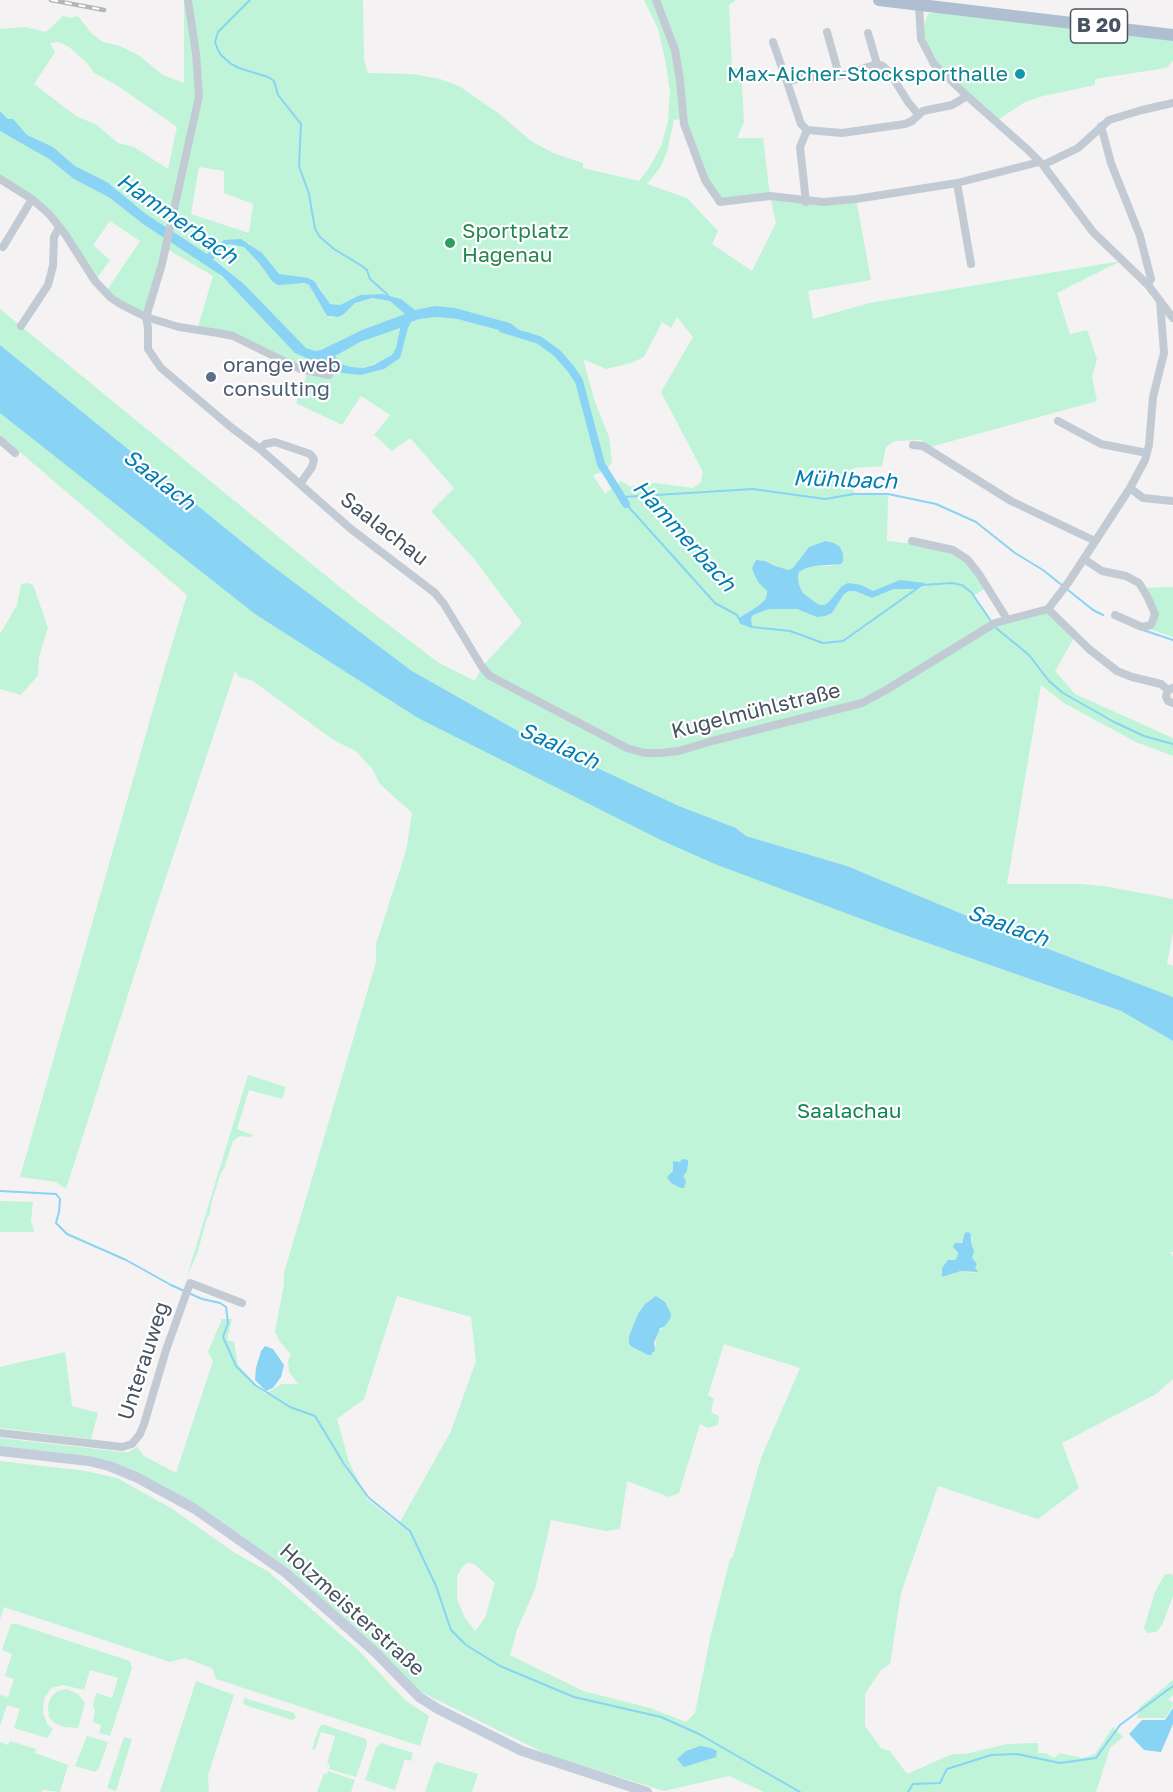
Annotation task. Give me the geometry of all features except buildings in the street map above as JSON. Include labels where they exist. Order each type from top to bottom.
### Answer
[{"type":"main road","name":"B 20","points":[[879,0],[1173,35]]},
{"type":"street","points":[[146,317],[159,279],[199,96],[196,48],[188,0]]},
{"type":"street","points":[[656,0],[675,50],[684,124],[705,180],[717,201],[723,203],[741,198],[770,196],[806,201],[856,199],[957,183],[1041,163],[1078,148],[1101,126],[1116,117],[1173,103]]},
{"type":"street","points":[[919,5],[920,27],[925,48],[939,69],[1041,163],[1093,232],[1148,285],[1173,318]]},
{"type":"street","points":[[827,32],[839,75]]},
{"type":"street","points":[[868,33],[878,64]]},
{"type":"street","points":[[773,42],[801,124],[807,130],[842,133],[908,123],[923,111],[952,105],[967,96]]},
{"type":"street","points":[[787,82],[802,78],[839,75],[878,64],[890,73],[918,114]]},
{"type":"street","points":[[1101,126],[1111,163],[1140,236],[1151,279],[1148,285]]},
{"type":"street","points":[[806,201],[800,147],[807,130]]},
{"type":"street","points":[[0,179],[32,199],[59,227],[100,288],[122,305],[146,317],[185,329],[225,334],[300,369],[329,375]]},
{"type":"street","points":[[957,183],[971,264]]},
{"type":"street","points":[[3,247],[32,199]]},
{"type":"street","points":[[21,326],[48,285],[53,266],[54,237],[59,227]]},
{"type":"street","points":[[1160,301],[1164,353],[1153,397],[1147,453],[1142,467],[1063,591],[1048,609],[1089,649],[1117,671],[1171,689],[1166,694],[1166,699],[1173,703]]},
{"type":"street","name":"Saalachau","points":[[146,317],[147,342],[154,360],[232,428],[260,448],[351,529],[435,593],[444,604]]},
{"type":"street","points":[[1164,353],[1173,349]]},
{"type":"street","points":[[1058,420],[1101,444],[1147,453]]},
{"type":"street","points":[[0,440],[15,453]]},
{"type":"street","points":[[260,448],[265,444],[275,442],[310,454],[314,459],[312,467],[300,484]]},
{"type":"street","points":[[913,445],[923,446],[1011,501],[1095,542]]},
{"type":"street","points":[[1130,488],[1143,498],[1173,501]]},
{"type":"street","points":[[912,541],[953,550],[967,559],[1007,619]]},
{"type":"street","points":[[1084,559],[1102,571],[1126,576],[1139,583],[1148,596],[1155,614],[1150,625],[1142,627],[1115,615]]},
{"type":"street","name":"Kugelmühlstraße","points":[[444,604],[482,667],[490,676],[627,748],[645,753],[679,751],[862,703],[985,628],[1007,619],[1048,609]]},
{"type":"street","name":"Unterauweg","points":[[0,1433],[122,1447],[132,1444],[144,1424],[166,1350],[190,1283],[243,1303]]},
{"type":"street","name":"Holzmeisterstraße","points":[[0,1451],[89,1461],[136,1477],[195,1509],[286,1573],[428,1703],[522,1751],[647,1792]]},
{"type":"green space","points":[[184,0],[363,0],[364,60],[368,73],[413,74],[440,79],[459,86],[498,113],[531,141],[553,153],[583,163],[583,168],[639,181],[661,146],[668,121],[670,91],[658,29],[644,0],[736,0],[729,5],[732,69],[741,68],[744,122],[737,138],[763,138],[770,196],[798,201],[856,199],[871,280],[808,291],[813,319],[869,303],[1121,261],[1057,293],[1070,334],[1087,330],[1097,359],[1092,377],[1097,401],[930,447],[921,440],[894,441],[886,447],[882,466],[854,468],[854,493],[888,494],[887,541],[941,547],[961,554],[987,587],[974,596],[996,628],[1000,620],[1048,609],[1075,636],[1055,671],[1075,694],[1173,738],[1173,756],[1136,742],[1062,702],[1041,685],[1007,884],[1082,884],[1173,899],[1173,932],[1167,964],[1173,966],[1173,997],[1020,938],[847,866],[746,836],[736,828],[679,806],[518,731],[412,671],[267,562],[0,345],[0,309],[357,601],[439,663],[475,681],[482,667],[522,623],[475,560],[431,511],[454,488],[410,438],[392,451],[374,435],[390,415],[361,396],[342,425],[296,403],[308,372],[232,336],[197,330],[213,276],[167,249],[146,317],[105,293],[140,241],[110,221],[93,245],[110,260],[95,281],[49,214],[0,179],[0,131],[49,159],[74,179],[110,198],[143,224],[211,267],[296,353],[314,361],[324,360],[361,375],[384,369],[405,342],[405,334],[411,322],[419,319],[436,317],[457,319],[510,333],[510,323],[455,308],[415,310],[401,299],[382,294],[360,295],[340,305],[329,304],[319,286],[279,274],[249,243],[224,240],[207,255],[146,214],[107,182],[75,166],[53,147],[27,135],[0,111],[0,29],[25,27],[46,32],[63,16],[71,18],[78,16],[92,34],[103,42],[120,46],[138,55],[163,75],[184,83]],"holes":[[[58,42],[68,46],[87,63],[94,73],[118,86],[177,127],[168,169],[134,147],[118,143],[97,125],[76,116],[34,84],[55,52],[50,43]],[[682,119],[717,201],[770,196],[776,223],[752,271],[712,244],[718,231],[687,198],[647,184],[660,168],[667,152],[674,120]],[[199,167],[224,171],[224,193],[253,204],[249,233],[191,214]],[[677,317],[693,337],[661,392],[703,472],[701,482],[693,488],[655,483],[631,487],[621,481],[605,494],[593,475],[603,472],[612,463],[609,437],[595,402],[583,359],[606,369],[631,363],[644,357],[662,322],[671,328]],[[825,541],[834,543],[843,554],[832,566],[814,566],[804,569],[799,572],[798,577],[803,593],[819,605],[824,605],[844,594],[832,613],[810,614],[797,609],[769,609],[751,618],[746,613],[765,600],[767,594],[752,568],[756,560],[789,570],[809,547]],[[924,584],[916,589],[894,589],[872,598],[850,591],[861,585],[873,591],[881,588]]]},
{"type":"green space","points":[[935,12],[1173,41],[1173,61],[1166,68],[1095,79],[1095,85],[1025,102],[996,121],[954,84],[966,74],[962,64],[944,74],[927,42],[923,29],[928,14]]},
{"type":"green space","points":[[229,244],[244,247],[267,275],[309,285],[327,316],[331,318],[344,314],[355,303],[372,298],[390,301],[406,314],[362,330],[321,350],[306,348],[244,284],[213,258]]},
{"type":"green space","points":[[400,327],[396,348],[386,360],[363,368],[351,367],[341,364],[334,355],[360,342]]},
{"type":"green space","name":"Saalachau","points":[[0,412],[262,618],[813,900],[899,933],[1121,1011],[1173,1041],[1173,1252],[1170,1252],[1173,1257],[1173,1379],[1156,1394],[1062,1443],[1079,1488],[1038,1519],[938,1486],[901,1593],[890,1664],[881,1670],[865,1694],[865,1726],[881,1748],[890,1751],[907,1774],[952,1754],[965,1754],[1007,1744],[1038,1743],[1038,1753],[1046,1753],[1054,1758],[1060,1753],[1082,1758],[1095,1754],[1113,1727],[1123,1737],[1110,1748],[1096,1792],[764,1792],[729,1776],[664,1791],[546,1754],[417,1690],[292,1571],[198,1505],[90,1456],[0,1446],[0,1438],[122,1452],[129,1452],[137,1447],[144,1456],[176,1473],[213,1361],[208,1352],[222,1319],[232,1319],[227,1340],[234,1342],[238,1365],[265,1394],[282,1384],[298,1384],[289,1372],[288,1360],[291,1355],[275,1332],[284,1273],[376,962],[376,944],[406,851],[412,813],[380,784],[373,770],[357,752],[332,739],[253,681],[239,677],[235,671],[154,913],[66,1189],[56,1182],[20,1177],[187,595],[0,435]],"holes":[[[972,1236],[971,1258],[975,1273],[961,1271],[942,1277],[942,1268],[948,1261],[956,1261],[958,1253],[954,1250],[964,1239]],[[397,1296],[471,1317],[476,1361],[451,1431],[399,1524],[368,1500],[349,1462],[337,1419],[364,1399]],[[656,1296],[665,1302],[664,1327],[658,1331],[654,1353],[648,1355],[629,1344],[629,1336],[645,1304]],[[724,1344],[800,1368],[761,1458],[733,1557],[730,1559],[711,1634],[695,1713],[686,1722],[650,1708],[583,1691],[510,1655],[517,1630],[535,1589],[551,1520],[606,1531],[620,1529],[627,1481],[669,1497],[679,1493],[700,1424],[708,1428],[718,1425],[719,1416],[711,1412],[714,1399],[708,1395]],[[467,1563],[474,1564],[495,1583],[485,1618],[475,1631],[465,1618],[457,1599],[457,1576]]]},
{"type":"green space","points":[[21,584],[33,585],[48,628],[39,657],[38,675],[21,695],[0,689],[0,634],[17,605]]},
{"type":"green space","points":[[1173,587],[1173,637],[1150,629],[1154,618],[1143,588]]},
{"type":"green space","points":[[248,1075],[286,1087],[282,1099],[249,1090],[237,1129],[253,1135],[240,1136],[233,1141],[221,1172],[197,1254],[187,1276]]},
{"type":"green space","points":[[0,1201],[33,1202],[31,1220],[34,1232],[0,1232]]},
{"type":"green space","points":[[65,1352],[72,1406],[98,1413],[91,1439],[0,1428],[0,1367]]},
{"type":"green space","points":[[0,1461],[86,1471],[117,1478],[171,1508],[235,1553],[269,1572],[357,1649],[406,1701],[429,1716],[420,1746],[216,1679],[212,1668],[185,1658],[170,1662],[4,1607],[0,1619]]},
{"type":"green space","points":[[1165,1574],[1173,1576],[1173,1596],[1162,1625],[1156,1632],[1147,1633],[1144,1628],[1155,1592]]},
{"type":"green space","points":[[11,1624],[130,1661],[132,1668],[110,1736],[99,1733],[101,1725],[93,1722],[95,1712],[93,1705],[96,1693],[112,1698],[118,1678],[90,1670],[84,1690],[63,1685],[51,1688],[44,1699],[43,1713],[48,1725],[53,1729],[47,1738],[14,1728],[20,1709],[7,1705],[0,1726],[0,1695],[8,1697],[14,1679],[5,1676],[12,1654],[2,1650]]},
{"type":"green space","points":[[1173,1680],[1173,1695],[1168,1699],[1173,1706],[1165,1718],[1137,1718],[1140,1707]]},
{"type":"green space","points":[[196,1681],[234,1695],[208,1775],[209,1792],[160,1792]]},
{"type":"green space","points":[[67,1689],[78,1694],[85,1703],[78,1728],[64,1727],[54,1723],[49,1717],[48,1705],[51,1697],[58,1691]]},
{"type":"green space","points":[[244,1698],[294,1713],[296,1718],[292,1720],[245,1705]]},
{"type":"green space","points":[[322,1724],[366,1739],[367,1745],[356,1777],[329,1769],[330,1765],[327,1764],[335,1736],[321,1732],[315,1750],[312,1749]]},
{"type":"green space","points":[[87,1736],[108,1742],[99,1768],[95,1772],[75,1766]]},
{"type":"green space","points":[[124,1737],[132,1739],[116,1791],[107,1788]]},
{"type":"green space","points":[[10,1741],[36,1749],[35,1753],[68,1765],[60,1792],[42,1790],[41,1792],[0,1792],[0,1742],[8,1745]]},
{"type":"green space","points":[[381,1743],[413,1753],[411,1761],[405,1759],[395,1790],[365,1780],[376,1747]]},
{"type":"green space","points":[[437,1762],[478,1774],[472,1792],[425,1792]]},
{"type":"green space","points":[[328,1771],[355,1780],[351,1792],[317,1792],[324,1773],[327,1774]]},
{"type":"water","points":[[0,111],[8,119],[13,119],[27,135],[53,147],[75,166],[107,182],[146,214],[207,254],[224,240],[241,239],[262,253],[279,274],[314,281],[330,304],[340,305],[360,295],[382,294],[401,299],[415,310],[435,306],[455,308],[510,323],[518,329],[510,333],[457,319],[436,317],[419,319],[411,322],[408,328],[400,358],[384,369],[361,375],[342,373],[324,360],[314,361],[295,353],[222,276],[143,224],[110,198],[74,179],[49,159],[0,131]],"holes":[[[229,244],[244,247],[272,281],[278,285],[304,283],[309,285],[327,316],[338,317],[355,303],[372,298],[390,301],[405,314],[362,330],[321,350],[306,348],[244,284],[213,259]],[[400,328],[396,348],[392,355],[374,365],[363,368],[351,367],[341,364],[335,356],[360,342]]]},
{"type":"water","name":"Saalach","points":[[0,345],[267,562],[412,671],[518,731],[679,806],[736,828],[746,836],[847,866],[1020,938],[1173,997],[1173,1041],[1121,1011],[899,933],[715,864],[663,841],[418,718],[255,614],[0,413]]},
{"type":"water","points":[[825,541],[840,547],[843,554],[841,564],[804,569],[799,572],[798,577],[803,593],[819,605],[829,602],[842,586],[848,583],[861,585],[873,591],[900,580],[925,583],[916,589],[894,589],[872,598],[849,591],[844,594],[832,613],[825,616],[817,617],[797,609],[769,609],[753,615],[752,627],[741,623],[739,618],[765,600],[767,594],[752,568],[756,560],[789,570],[809,547]]},
{"type":"water","points":[[682,1159],[688,1160],[687,1171],[683,1176],[686,1181],[684,1188],[671,1183],[667,1177],[673,1171],[673,1161],[680,1162]]},
{"type":"water","points":[[965,1233],[971,1234],[974,1251],[972,1258],[977,1264],[975,1267],[978,1272],[961,1271],[942,1277],[942,1268],[948,1260],[955,1260],[958,1256],[953,1247],[955,1243],[962,1243]]},
{"type":"water","points":[[656,1296],[665,1302],[671,1314],[664,1327],[660,1328],[654,1343],[655,1350],[648,1355],[629,1344],[629,1336],[638,1314],[645,1304]]},
{"type":"water","points":[[265,1346],[273,1349],[284,1365],[281,1377],[273,1388],[266,1391],[255,1380],[261,1351]]},
{"type":"water","points":[[1173,1708],[1173,1724],[1161,1752],[1144,1750],[1129,1734],[1142,1720],[1165,1720]]},
{"type":"water","points":[[700,1746],[717,1751],[716,1757],[684,1767],[677,1759],[686,1751]]},
{"type":"waterway","points":[[250,0],[218,32],[215,42],[218,50],[231,64],[274,81],[278,95],[301,124],[299,166],[309,194],[315,229],[320,237],[334,249],[367,270],[370,279],[388,295]]},
{"type":"waterway","name":"Hammerbach","points":[[503,329],[539,340],[557,353],[571,369],[579,381],[601,464],[626,504]]},
{"type":"waterway","name":"Mühlbach","points":[[623,497],[753,489],[825,499],[854,494],[888,494],[936,504],[976,522],[1015,553],[1043,570],[1093,610],[1103,615]]},
{"type":"waterway","name":"Hammerbach","points":[[626,504],[715,603],[737,615],[741,623],[752,627],[790,631],[823,643],[843,641],[922,585],[952,583],[962,585],[971,592],[991,621]]},
{"type":"waterway","points":[[996,628],[1029,655],[1049,681],[1063,693],[1144,736],[1173,744]]},
{"type":"waterway","points":[[1143,630],[1173,640]]},
{"type":"waterway","points":[[0,1191],[56,1194],[60,1199],[56,1223],[67,1234],[126,1260],[171,1285],[226,1307],[228,1323],[223,1337],[236,1366],[255,1385],[290,1407],[315,1416],[344,1464],[369,1498],[410,1531],[436,1586],[451,1630],[466,1645],[500,1666],[574,1697],[661,1717],[699,1734],[800,1792]]},
{"type":"waterway","points":[[908,1792],[913,1784],[940,1783],[947,1769],[991,1755],[1017,1754],[1060,1763],[1096,1758],[1120,1725],[1173,1686]]},
{"type":"railway","points":[[51,0],[104,10]]},
{"type":"place","name":"Max-Aicher-Stocksporthalle","points":[[1020,74]]},
{"type":"place","name":"Sportplatz Hagenau","points":[[450,243]]},
{"type":"place","name":"orange web consulting","points":[[211,377]]}]
